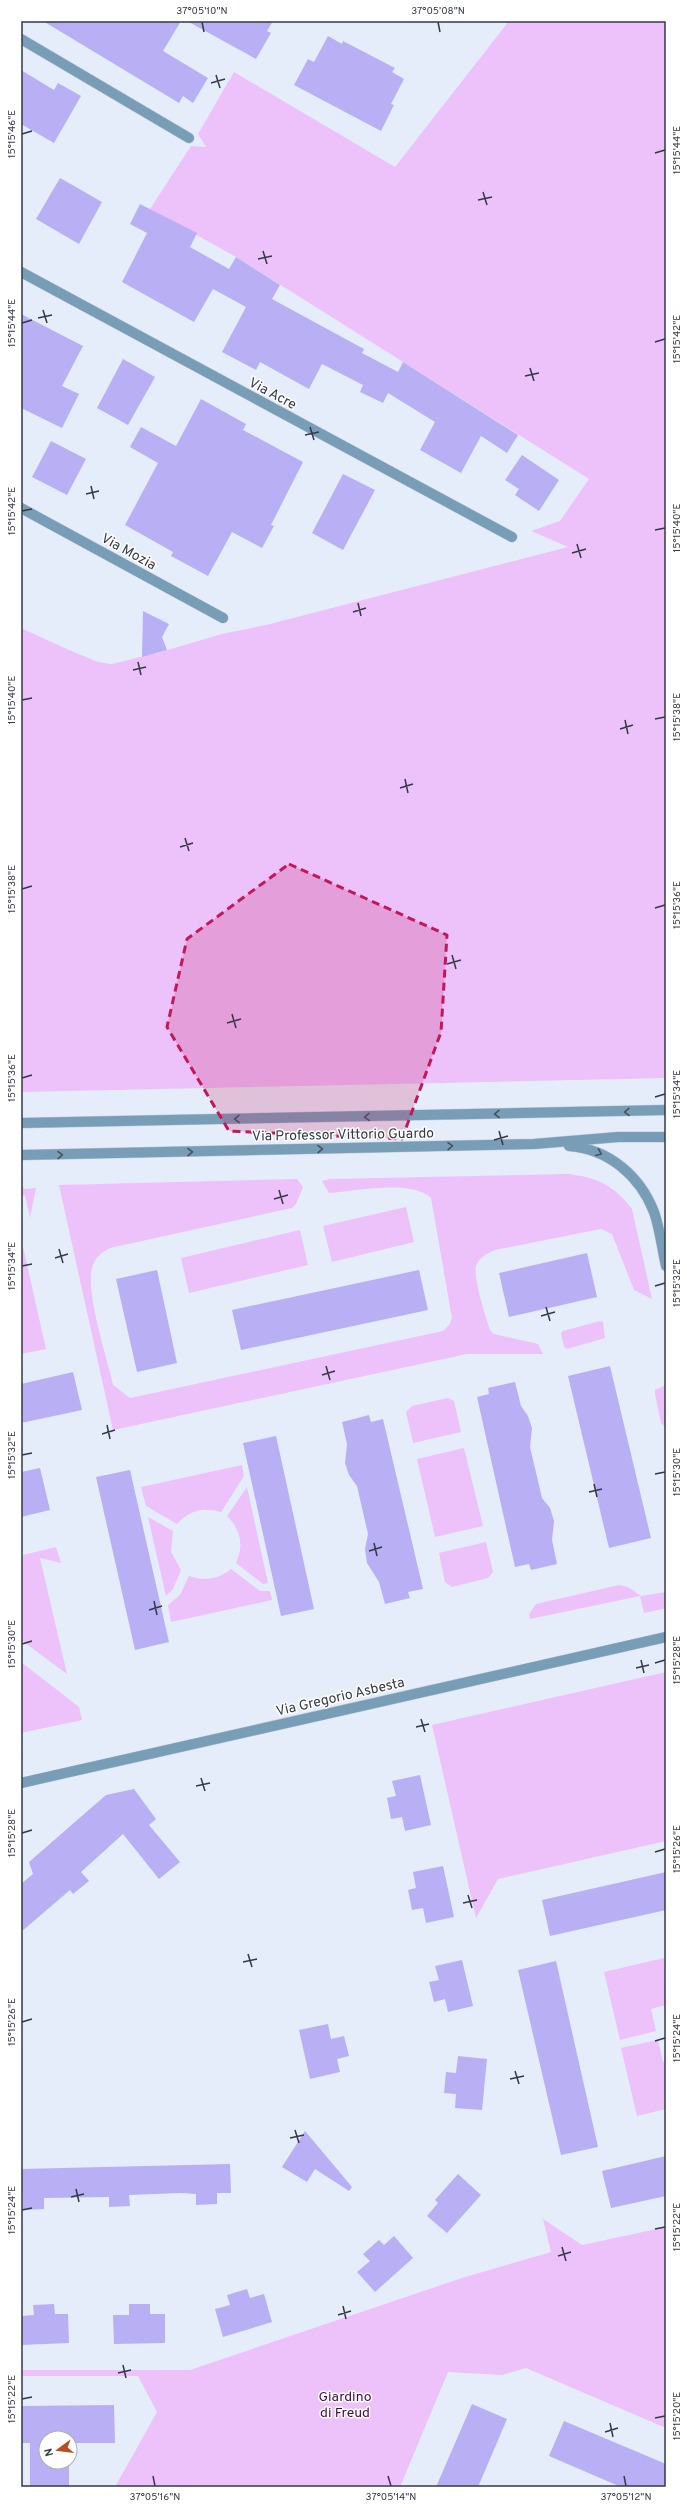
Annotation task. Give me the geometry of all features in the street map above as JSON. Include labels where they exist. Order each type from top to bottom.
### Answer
[{"type":"street","points":[[21,39],[189,138]]},
{"type":"street","name":"Via Acre","points":[[21,272],[512,538]]},
{"type":"street","name":"Via Mozia","points":[[21,508],[223,618]]},
{"type":"street","name":"Via Professor Vittorio Guardo","points":[[21,1123],[666,1110]]},
{"type":"street","name":"Via Professor Vittorio Guardo","points":[[21,1155],[534,1144],[618,1137],[666,1137]]},
{"type":"street","points":[[534,1144],[585,1147],[606,1156],[627,1170],[644,1192],[654,1213],[666,1266]]},
{"type":"street","name":"Via Gregorio Asbesta","points":[[21,1783],[666,1637]]},
{"type":"highlighted area","points":[[289,864],[447,935],[441,1032],[402,1139],[229,1131],[167,1027],[187,939]]},
{"type":"green space","points":[[509,21],[666,21],[666,1078],[21,1092],[21,628],[98,662],[112,664],[157,653],[222,634],[270,624],[568,547],[531,531],[560,521],[589,479],[236,257],[150,209],[191,146],[206,147],[198,134],[234,72],[395,167]]},
{"type":"green space","points":[[568,1174],[596,1180],[604,1184],[619,1194],[632,1209],[652,1299],[634,1290],[612,1234],[601,1229],[495,1250],[481,1258],[476,1266],[476,1279],[480,1298],[490,1330],[494,1334],[538,1344],[543,1354],[467,1354],[113,1430],[59,1185],[297,1179],[303,1187],[296,1204],[292,1208],[110,1248],[98,1257],[94,1262],[91,1275],[91,1288],[96,1319],[113,1385],[130,1398],[443,1331],[450,1324],[452,1318],[431,1198],[422,1192],[411,1189],[397,1188],[329,1193],[322,1181],[330,1179]]},
{"type":"green space","points":[[21,1185],[25,1189],[36,1188],[30,1218],[25,1195],[21,1196]]},
{"type":"green space","points":[[406,1207],[414,1242],[332,1262],[323,1226]]},
{"type":"green space","points":[[300,1230],[308,1265],[189,1293],[181,1258]]},
{"type":"green space","points":[[21,1247],[23,1247],[46,1349],[21,1354]]},
{"type":"green space","points":[[600,1321],[603,1322],[605,1338],[567,1349],[564,1347],[561,1333],[563,1331]]},
{"type":"green space","points":[[666,1385],[666,1428],[661,1423],[655,1390]]},
{"type":"green space","points":[[448,1398],[454,1401],[461,1432],[413,1443],[406,1412],[412,1406]]},
{"type":"green space","points":[[464,1448],[483,1526],[435,1537],[417,1459]]},
{"type":"green space","points":[[242,1465],[244,1476],[221,1512],[208,1510],[197,1511],[182,1519],[177,1524],[146,1506],[141,1487]]},
{"type":"green space","points":[[247,1487],[268,1583],[263,1584],[236,1563],[240,1550],[240,1538],[232,1521],[227,1516]]},
{"type":"green space","points":[[148,1517],[173,1531],[171,1552],[181,1570],[173,1589],[166,1596]]},
{"type":"green space","points":[[486,1542],[493,1572],[488,1578],[452,1587],[445,1582],[439,1553]]},
{"type":"green space","points":[[56,1547],[61,1563],[40,1558],[67,1674],[21,1640],[21,1559],[23,1555]]},
{"type":"green space","points":[[231,1569],[260,1591],[270,1591],[272,1600],[171,1622],[168,1605],[180,1595],[189,1576],[206,1579],[226,1573]]},
{"type":"green space","points":[[619,1585],[628,1587],[641,1596],[666,1592],[666,1608],[644,1613],[640,1596],[530,1619],[529,1614],[536,1604]]},
{"type":"green space","points":[[21,1662],[79,1707],[82,1720],[21,1733]]},
{"type":"green space","points":[[666,1672],[666,1841],[498,1879],[476,1918],[432,1725]]},
{"type":"green space","points":[[664,1958],[666,2005],[651,2009],[656,2031],[620,2040],[604,1972]]},
{"type":"green space","points":[[658,2040],[663,2062],[666,2062],[666,2109],[637,2116],[621,2048]]},
{"type":"green space","name":"Giardino di Freud","points":[[543,2219],[582,2245],[666,2227],[666,2428],[526,2368],[502,2375],[448,2372],[400,2487],[115,2487],[157,2412],[138,2376],[21,2376],[21,2370],[190,2370],[462,2278],[551,2252]]},
{"type":"building","points":[[43,21],[181,21],[163,51],[208,78],[193,103],[183,96],[179,103]]},
{"type":"building","points":[[187,21],[273,21],[267,31],[271,33],[256,59]]},
{"type":"building","points":[[328,36],[342,44],[343,41],[395,68],[392,72],[404,79],[391,104],[394,105],[381,131],[294,85],[308,59],[314,62]]},
{"type":"building","points":[[21,70],[54,90],[58,83],[81,96],[54,143],[21,124]]},
{"type":"building","points":[[60,178],[102,202],[79,244],[36,219]]},
{"type":"building","points":[[140,204],[197,233],[190,247],[229,269],[236,257],[280,285],[272,299],[364,349],[362,353],[398,372],[403,362],[518,435],[507,453],[481,436],[461,473],[420,450],[435,422],[388,393],[383,403],[360,392],[363,385],[322,364],[309,389],[260,362],[256,370],[222,352],[246,307],[213,289],[194,322],[122,282],[147,233],[130,224]]},
{"type":"building","points":[[21,314],[83,346],[62,386],[79,394],[62,428],[21,408]]},
{"type":"building","points":[[123,359],[155,377],[128,425],[97,408]]},
{"type":"building","points":[[201,399],[246,424],[243,430],[303,462],[271,525],[274,526],[262,548],[232,532],[208,576],[171,556],[173,552],[125,525],[158,463],[130,447],[141,427],[176,446]]},
{"type":"building","points":[[51,441],[86,459],[67,495],[32,477]]},
{"type":"building","points":[[522,455],[559,480],[539,511],[515,495],[519,489],[505,480]]},
{"type":"building","points":[[343,474],[375,490],[343,550],[312,533]]},
{"type":"building","points":[[143,611],[169,624],[162,637],[167,650],[142,657]]},
{"type":"building","points":[[587,1253],[597,1297],[509,1317],[499,1273]]},
{"type":"building","points":[[157,1270],[177,1363],[137,1372],[116,1279]]},
{"type":"building","points":[[419,1270],[428,1310],[241,1350],[232,1310]]},
{"type":"building","points":[[610,1366],[651,1538],[609,1548],[568,1376]]},
{"type":"building","points":[[73,1372],[82,1410],[21,1423],[21,1384]]},
{"type":"building","points":[[515,1382],[521,1406],[528,1416],[532,1428],[530,1447],[542,1498],[550,1508],[554,1521],[552,1540],[557,1564],[531,1570],[529,1564],[515,1567],[477,1397],[489,1394],[488,1388]]},
{"type":"building","points":[[369,1415],[371,1422],[383,1419],[423,1589],[408,1592],[410,1598],[385,1604],[379,1582],[367,1563],[365,1549],[368,1534],[357,1486],[349,1475],[345,1463],[347,1444],[342,1422]]},
{"type":"building","points":[[276,1436],[314,1609],[281,1616],[243,1443]]},
{"type":"building","points":[[40,1468],[50,1510],[21,1517],[21,1472]]},
{"type":"building","points":[[130,1470],[169,1642],[135,1650],[96,1477]]},
{"type":"building","points":[[420,1775],[431,1825],[405,1831],[402,1817],[391,1819],[387,1798],[396,1796],[392,1781]]},
{"type":"building","points":[[134,1789],[156,1819],[149,1825],[180,1862],[159,1879],[123,1834],[81,1872],[89,1881],[73,1894],[70,1890],[21,1932],[21,1884],[33,1874],[29,1862],[106,1795]]},
{"type":"building","points":[[443,1866],[454,1917],[426,1923],[423,1908],[412,1910],[408,1890],[416,1888],[413,1872]]},
{"type":"building","points":[[666,1872],[666,1910],[550,1936],[542,1900]]},
{"type":"building","points":[[462,1960],[473,2006],[448,2012],[445,1999],[434,2002],[429,1982],[439,1980],[435,1966]]},
{"type":"building","points":[[556,1961],[598,2147],[561,2155],[518,1970]]},
{"type":"building","points":[[328,2024],[331,2039],[344,2036],[349,2056],[337,2059],[340,2072],[310,2079],[299,2030]]},
{"type":"building","points":[[458,2056],[487,2059],[482,2110],[455,2108],[456,2094],[444,2093],[446,2072],[456,2073]]},
{"type":"building","points":[[305,2131],[352,2187],[349,2191],[315,2169],[307,2182],[282,2167]]},
{"type":"building","points":[[666,2156],[666,2196],[611,2208],[602,2171]]},
{"type":"building","points":[[230,2164],[231,2193],[217,2193],[217,2204],[196,2205],[196,2194],[181,2193],[129,2195],[130,2206],[109,2207],[109,2197],[44,2198],[44,2209],[23,2210],[21,2169]]},
{"type":"building","points":[[458,2174],[481,2195],[447,2233],[427,2216],[438,2203],[435,2200]]},
{"type":"building","points":[[394,2236],[413,2258],[375,2292],[357,2272],[370,2261],[363,2254],[379,2240],[384,2245]]},
{"type":"building","points":[[247,2289],[250,2298],[264,2294],[272,2322],[223,2337],[215,2309],[230,2305],[227,2295]]},
{"type":"building","points":[[54,2304],[55,2314],[68,2314],[69,2343],[21,2345],[21,2316],[34,2315],[33,2305]]},
{"type":"building","points":[[129,2304],[150,2304],[150,2314],[165,2314],[165,2343],[114,2344],[113,2315],[129,2315]]},
{"type":"building","points":[[472,2404],[507,2419],[478,2487],[436,2487]]},
{"type":"building","points":[[114,2405],[115,2443],[78,2443],[78,2430],[38,2430],[38,2470],[69,2470],[69,2487],[30,2487],[30,2443],[21,2443],[21,2406]]},
{"type":"building","points":[[564,2421],[666,2464],[666,2487],[621,2487],[549,2456]]}]
